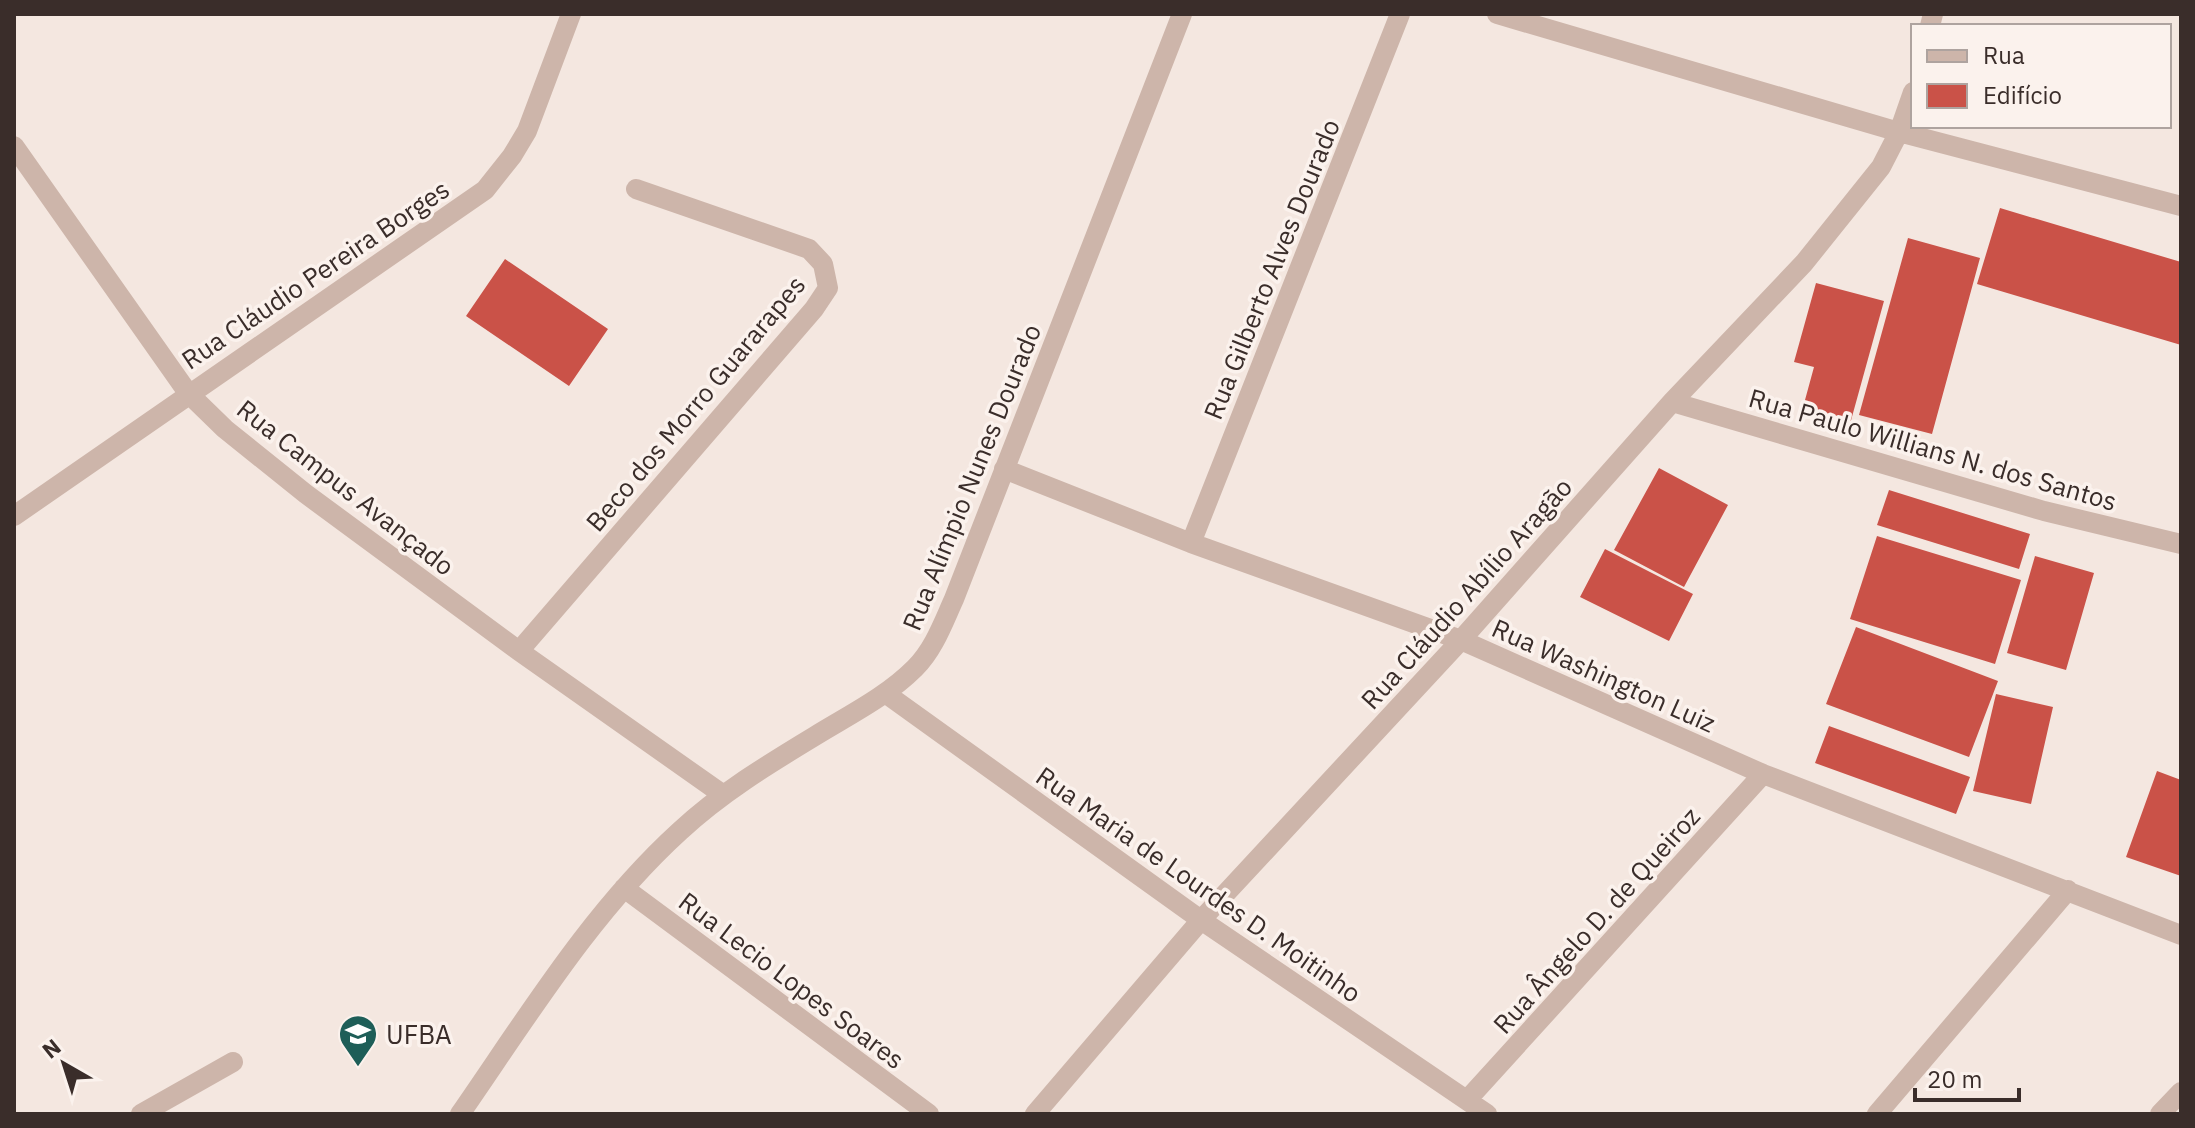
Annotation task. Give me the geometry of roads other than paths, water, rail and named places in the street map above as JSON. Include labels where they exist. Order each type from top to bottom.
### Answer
[{"type":"street","name":"Rua Cláudio Pereira Borges","points":[[14,516],[485,190],[527,131],[571,14]]},
{"type":"street","name":"Rua Alímpio Nunes Dourado","points":[[460,1114],[571,954],[624,888],[679,832],[722,794],[885,693],[916,667],[932,647],[954,599],[1182,14]]},
{"type":"street","name":"Rua Gilberto Alves Dourado","points":[[1191,543],[1400,14]]},
{"type":"street","points":[[1497,14],[1899,132],[2181,206]]},
{"type":"street","name":"Rua Cláudio Abílio Aragão","points":[[1035,1114],[1201,920],[1461,640],[1672,402],[1812,253],[1881,167],[1899,132],[1911,98]]},
{"type":"street","name":"Rua Campus Avançado","points":[[14,146],[188,393],[225,429],[306,494],[519,651],[722,794]]},
{"type":"street","name":"Beco dos Morro Guararapes","points":[[519,651],[814,309],[828,288],[823,264],[809,249],[636,189]]},
{"type":"street","name":"Rua Paulo Willians N. dos Santos","points":[[1672,402],[2044,511],[2181,544]]},
{"type":"street","name":"Rua Washington Luiz","points":[[1004,469],[1191,543],[1461,640],[1763,774],[2181,935]]},
{"type":"street","name":"Rua Maria de Lourdes D. Moitinho","points":[[885,693],[1201,920],[1487,1114]]},
{"type":"street","name":"Rua Ângelo D. de Queiroz","points":[[1467,1100],[1763,774]]},
{"type":"street","name":"Rua Lecio Lopes Soares","points":[[624,888],[929,1114]]},
{"type":"street","points":[[1877,1114],[2068,890]]},
{"type":"street","points":[[141,1114],[233,1062]]},
{"type":"street","points":[[2160,1114],[2181,1092]]},
{"type":"place","name":"UFBA","points":[[358,1068]]}]
